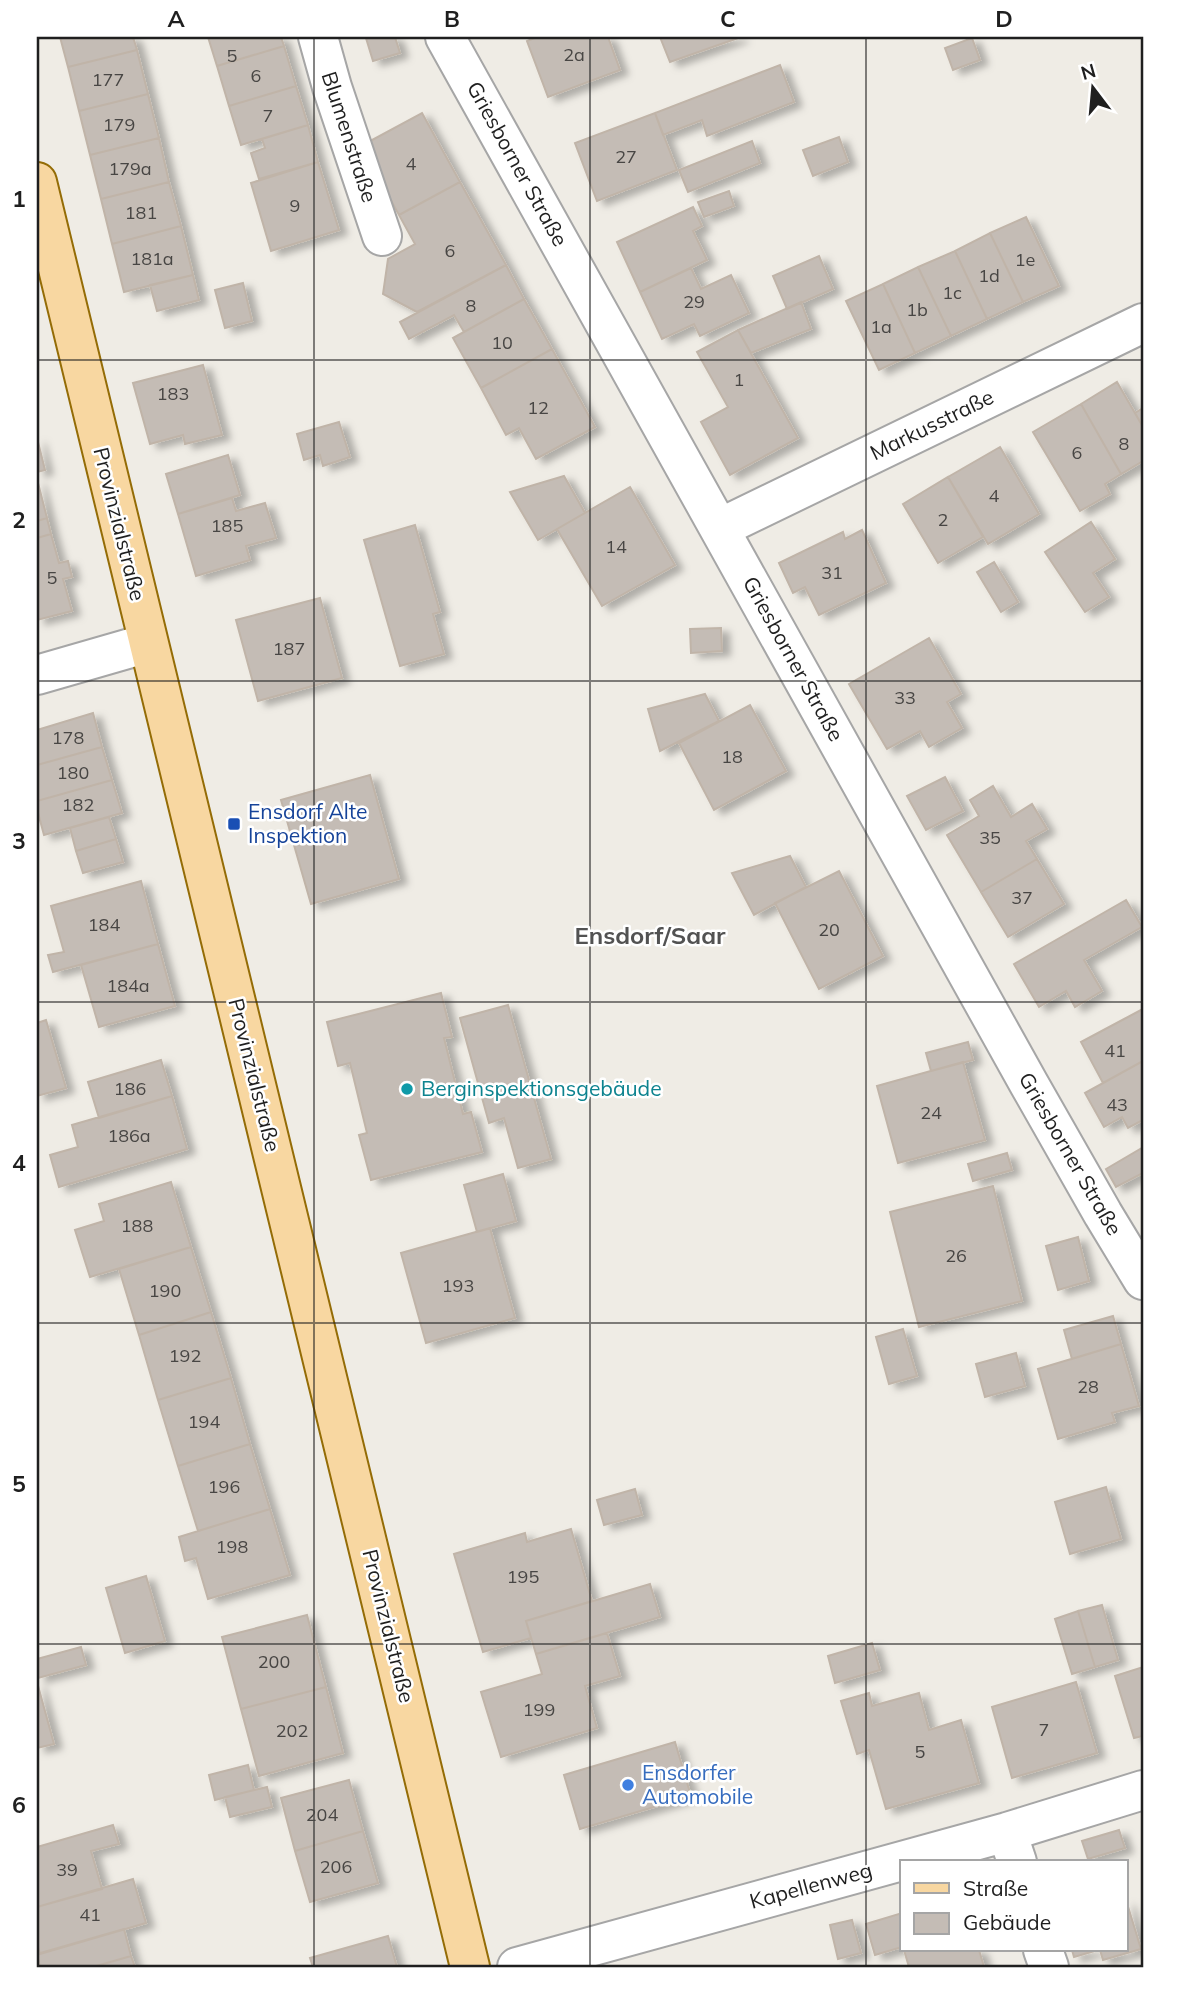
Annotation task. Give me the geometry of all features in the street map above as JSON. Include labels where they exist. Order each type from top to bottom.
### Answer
[{"type":"main road","name":"Provinzialstraße","points":[[37,183],[470,1967]]},
{"type":"street","name":"Blumenstraße","points":[[318,37],[382,236]]},
{"type":"street","name":"Griesborner Straße","points":[[454,39],[720,528],[1023,1072],[1143,1280]]},
{"type":"street","name":"Markusstraße","points":[[720,528],[1143,323]]},
{"type":"street","points":[[37,675],[148,643]]},
{"type":"street","name":"Kapellenweg","points":[[958,1860],[1012,1847],[1143,1790]]},
{"type":"street","name":"Kapellenweg","points":[[517,1967],[900,1874]]},
{"type":"building","points":[[60,37],[133,37],[137,50],[68,67]]},
{"type":"building","points":[[208,37],[281,37],[284,46],[217,66]]},
{"type":"building","points":[[395,37],[400,53],[373,61],[366,38]]},
{"type":"building","points":[[537,37],[608,37],[620,70],[548,97],[527,41]]},
{"type":"building","points":[[660,37],[741,37],[670,62]]},
{"type":"building","points":[[972,38],[980,60],[953,70],[945,48]]},
{"type":"building","points":[[284,46],[296,86],[229,106],[217,66]]},
{"type":"building","points":[[137,50],[148,94],[79,111],[68,67]]},
{"type":"building","points":[[780,65],[794,102],[707,136],[702,120],[663,135],[655,113]]},
{"type":"building","points":[[296,86],[308,125],[241,145],[229,106]]},
{"type":"building","points":[[148,94],[159,138],[90,155],[79,111]]},
{"type":"building","points":[[422,113],[460,182],[399,215],[361,146]]},
{"type":"building","points":[[655,113],[677,170],[597,201],[575,143]]},
{"type":"building","points":[[308,125],[318,162],[259,179],[251,153],[265,148],[262,139]]},
{"type":"building","points":[[839,137],[848,162],[813,176],[803,150]]},
{"type":"building","points":[[159,138],[169,182],[101,199],[90,155]]},
{"type":"building","points":[[752,141],[760,163],[688,192],[679,170]]},
{"type":"building","points":[[318,162],[339,230],[271,251],[251,183]]},
{"type":"building","points":[[169,182],[181,226],[112,244],[101,199]]},
{"type":"building","points":[[460,182],[506,265],[417,312],[383,294],[388,259],[415,244],[399,215]]},
{"type":"building","points":[[729,191],[734,206],[704,217],[698,202]]},
{"type":"building","points":[[693,207],[702,226],[693,231],[707,260],[640,292],[617,242]]},
{"type":"building","points":[[1026,217],[1059,286],[1023,302],[990,233]]},
{"type":"building","points":[[181,226],[193,275],[124,292],[112,244]]},
{"type":"building","points":[[990,233],[1023,302],[987,319],[955,251]]},
{"type":"building","points":[[955,251],[987,319],[951,336],[918,267]]},
{"type":"building","points":[[819,256],[833,289],[787,309],[773,276]]},
{"type":"building","points":[[506,265],[524,299],[464,332],[454,315],[409,339],[400,322]]},
{"type":"building","points":[[918,267],[951,336],[915,353],[883,284]]},
{"type":"building","points":[[691,268],[701,289],[731,275],[749,313],[700,336],[694,324],[662,339],[640,292]]},
{"type":"building","points":[[193,275],[199,300],[157,311],[150,285]]},
{"type":"building","points":[[243,283],[252,321],[225,328],[215,290]]},
{"type":"building","points":[[883,284],[915,353],[879,370],[846,301]]},
{"type":"building","points":[[524,299],[552,349],[481,388],[453,338]]},
{"type":"building","points":[[801,302],[811,329],[751,353],[738,330]]},
{"type":"building","points":[[738,330],[798,438],[730,475],[701,422],[728,407],[697,352]]},
{"type":"building","points":[[552,349],[595,427],[536,459],[519,428],[506,435],[481,388]]},
{"type":"building","points":[[203,365],[222,435],[185,444],[183,435],[150,444],[133,383]]},
{"type":"building","points":[[1117,382],[1143,427],[1143,461],[1121,474],[1081,404]]},
{"type":"building","points":[[1081,404],[1121,474],[1105,484],[1110,494],[1080,511],[1033,432]]},
{"type":"building","points":[[1143,408],[1143,427],[1135,413]]},
{"type":"building","points":[[339,422],[350,457],[323,466],[320,455],[304,460],[297,434]]},
{"type":"building","points":[[37,438],[45,470],[37,472]]},
{"type":"building","points":[[1000,447],[1039,514],[988,544],[948,477]]},
{"type":"building","points":[[228,455],[240,495],[178,514],[166,474]]},
{"type":"building","points":[[564,476],[585,513],[538,540],[510,492]]},
{"type":"building","points":[[948,477],[983,537],[938,563],[903,504]]},
{"type":"building","points":[[37,479],[47,518],[37,521]]},
{"type":"building","points":[[630,487],[675,565],[602,606],[557,529]]},
{"type":"building","points":[[232,498],[236,511],[265,503],[276,538],[246,546],[250,560],[196,576],[178,514]]},
{"type":"building","points":[[47,518],[51,534],[37,538],[37,521]]},
{"type":"building","points":[[1091,522],[1115,559],[1093,573],[1109,597],[1085,612],[1045,552]]},
{"type":"building","points":[[415,525],[440,612],[433,614],[444,654],[400,666],[364,540]]},
{"type":"building","points":[[862,530],[886,583],[819,615],[805,587],[793,593],[779,563],[843,532],[845,539]]},
{"type":"building","points":[[51,534],[59,563],[68,561],[72,577],[63,579],[72,611],[37,620],[37,538]]},
{"type":"building","points":[[994,562],[1018,602],[1001,612],[977,572]]},
{"type":"building","points":[[320,598],[342,678],[258,701],[236,620]]},
{"type":"building","points":[[721,628],[722,651],[691,653],[690,629]]},
{"type":"building","points":[[929,638],[961,694],[947,702],[962,728],[929,747],[920,731],[887,749],[849,684]]},
{"type":"building","points":[[705,694],[719,721],[660,751],[648,709]]},
{"type":"building","points":[[750,705],[786,771],[714,810],[679,743]]},
{"type":"building","points":[[93,713],[102,747],[37,765],[37,730]]},
{"type":"building","points":[[102,747],[112,780],[37,801],[37,765]]},
{"type":"building","points":[[370,775],[399,879],[311,904],[281,800]]},
{"type":"building","points":[[945,777],[963,811],[926,830],[907,796]]},
{"type":"building","points":[[112,780],[122,813],[44,835],[37,801]]},
{"type":"building","points":[[993,786],[1011,817],[1032,804],[1047,829],[1026,841],[1037,859],[981,892],[947,835],[979,816],[970,800]]},
{"type":"building","points":[[109,817],[116,839],[76,851],[70,828]]},
{"type":"building","points":[[116,839],[123,862],[83,873],[76,851]]},
{"type":"building","points":[[790,856],[806,887],[754,915],[732,873]]},
{"type":"building","points":[[1037,859],[1064,904],[1008,937],[981,892]]},
{"type":"building","points":[[839,871],[883,956],[819,989],[775,903]]},
{"type":"building","points":[[141,881],[158,944],[53,972],[48,955],[64,952],[51,906]]},
{"type":"building","points":[[1126,900],[1142,927],[1084,960],[1102,991],[1075,1007],[1066,991],[1039,1007],[1014,964]]},
{"type":"building","points":[[158,944],[175,1006],[99,1027],[81,965]]},
{"type":"building","name":"Berginspektionsgebäude","points":[[441,993],[452,1037],[444,1038],[463,1114],[471,1112],[482,1152],[371,1180],[359,1135],[367,1133],[350,1063],[338,1066],[327,1022]]},
{"type":"building","points":[[508,1005],[551,1159],[518,1168],[504,1118],[489,1123],[460,1018]]},
{"type":"building","points":[[1141,1010],[1143,1061],[1103,1083],[1081,1042]]},
{"type":"building","points":[[46,1020],[66,1088],[37,1096],[37,1023]]},
{"type":"building","points":[[968,1042],[973,1060],[931,1071],[926,1053]]},
{"type":"building","points":[[161,1060],[172,1096],[99,1118],[88,1082]]},
{"type":"building","points":[[1143,1061],[1143,1120],[1128,1128],[1122,1117],[1104,1127],[1085,1093]]},
{"type":"building","points":[[963,1062],[985,1140],[898,1163],[877,1086]]},
{"type":"building","points":[[172,1096],[187,1149],[59,1187],[50,1155],[78,1147],[72,1125]]},
{"type":"building","points":[[1142,1148],[1143,1173],[1116,1187],[1106,1169]]},
{"type":"building","points":[[1007,1153],[1012,1170],[973,1181],[968,1164]]},
{"type":"building","points":[[503,1174],[516,1221],[477,1232],[464,1185]]},
{"type":"building","points":[[171,1182],[191,1247],[90,1277],[75,1230],[104,1221],[99,1204]]},
{"type":"building","points":[[993,1186],[1022,1301],[919,1327],[890,1212]]},
{"type":"building","points":[[490,1228],[515,1318],[426,1343],[401,1253]]},
{"type":"building","points":[[1078,1237],[1089,1281],[1058,1290],[1046,1246]]},
{"type":"building","points":[[191,1247],[211,1312],[139,1335],[119,1269]]},
{"type":"building","points":[[211,1312],[231,1378],[158,1400],[139,1335]]},
{"type":"building","points":[[1113,1316],[1121,1344],[1072,1359],[1064,1330]]},
{"type":"building","points":[[903,1329],[917,1376],[889,1384],[876,1337]]},
{"type":"building","points":[[1121,1344],[1139,1406],[1112,1413],[1115,1422],[1058,1439],[1038,1369]]},
{"type":"building","points":[[1016,1353],[1025,1386],[985,1397],[976,1364]]},
{"type":"building","points":[[231,1378],[250,1444],[178,1466],[158,1400]]},
{"type":"building","points":[[250,1444],[270,1509],[198,1531],[178,1466]]},
{"type":"building","points":[[1106,1487],[1121,1539],[1070,1554],[1055,1502]]},
{"type":"building","points":[[635,1489],[642,1515],[604,1525],[597,1500]]},
{"type":"building","points":[[270,1509],[290,1575],[208,1599],[196,1558],[185,1561],[179,1537]]},
{"type":"building","points":[[571,1529],[592,1601],[526,1621],[531,1638],[483,1652],[454,1554],[525,1533],[527,1542]]},
{"type":"building","points":[[146,1576],[165,1641],[125,1653],[106,1588]]},
{"type":"building","points":[[650,1584],[660,1617],[536,1654],[526,1621]]},
{"type":"building","points":[[1102,1605],[1118,1660],[1095,1667],[1078,1611]]},
{"type":"building","points":[[1078,1611],[1095,1667],[1072,1674],[1055,1619]]},
{"type":"building","points":[[307,1615],[326,1687],[241,1709],[222,1637]]},
{"type":"building","points":[[607,1633],[620,1676],[585,1686],[597,1728],[501,1757],[481,1692],[542,1674],[536,1654]]},
{"type":"building","points":[[872,1643],[880,1670],[835,1683],[828,1656]]},
{"type":"building","points":[[81,1647],[86,1665],[38,1678],[37,1659]]},
{"type":"building","points":[[1143,1667],[1143,1736],[1134,1738],[1115,1676]]},
{"type":"building","points":[[37,1682],[54,1744],[37,1748]]},
{"type":"building","points":[[1076,1682],[1097,1753],[1012,1778],[992,1707]]},
{"type":"building","points":[[326,1687],[343,1753],[259,1776],[241,1709]]},
{"type":"building","points":[[869,1693],[872,1706],[919,1693],[929,1730],[961,1720],[979,1783],[886,1809],[869,1750],[857,1754],[841,1701]]},
{"type":"building","name":"Ensdorfer Automobile","points":[[675,1742],[691,1796],[580,1829],[564,1775]]},
{"type":"building","points":[[248,1765],[254,1790],[215,1800],[209,1775]]},
{"type":"building","points":[[349,1780],[363,1831],[295,1851],[281,1798]]},
{"type":"building","points":[[267,1787],[272,1807],[230,1817],[225,1797]]},
{"type":"building","points":[[113,1825],[119,1844],[91,1851],[102,1889],[37,1907],[37,1847]]},
{"type":"building","points":[[1119,1830],[1125,1848],[1088,1859],[1082,1841]]},
{"type":"building","points":[[363,1831],[378,1883],[310,1902],[295,1851]]},
{"type":"building","points":[[133,1879],[146,1923],[40,1954],[37,1944],[37,1907]]},
{"type":"building","points":[[1128,1907],[1141,1949],[1103,1960],[1101,1952],[1128,1952]]},
{"type":"building","points":[[900,1914],[900,1948],[875,1955],[866,1924]]},
{"type":"building","points":[[852,1920],[861,1953],[838,1959],[830,1925]]},
{"type":"building","points":[[124,1929],[131,1956],[93,1967],[40,1967],[37,1954]]},
{"type":"building","points":[[388,1936],[397,1967],[313,1967],[310,1958]]},
{"type":"building","points":[[905,1952],[980,1952],[984,1967],[909,1967]]},
{"type":"building","points":[[1073,1952],[1091,1952],[1074,1957]]},
{"type":"building","points":[[131,1956],[135,1967],[93,1967]]},
{"type":"place","name":"Ensdorf Alte Inspektion","points":[[234,824]]},
{"type":"place","name":"Berginspektionsgebäude","points":[[407,1089]]},
{"type":"place","name":"Ensdorfer Automobile","points":[[628,1785]]},
{"type":"district","name":"Ensdorf/Saar","points":[[650,936]]}]
